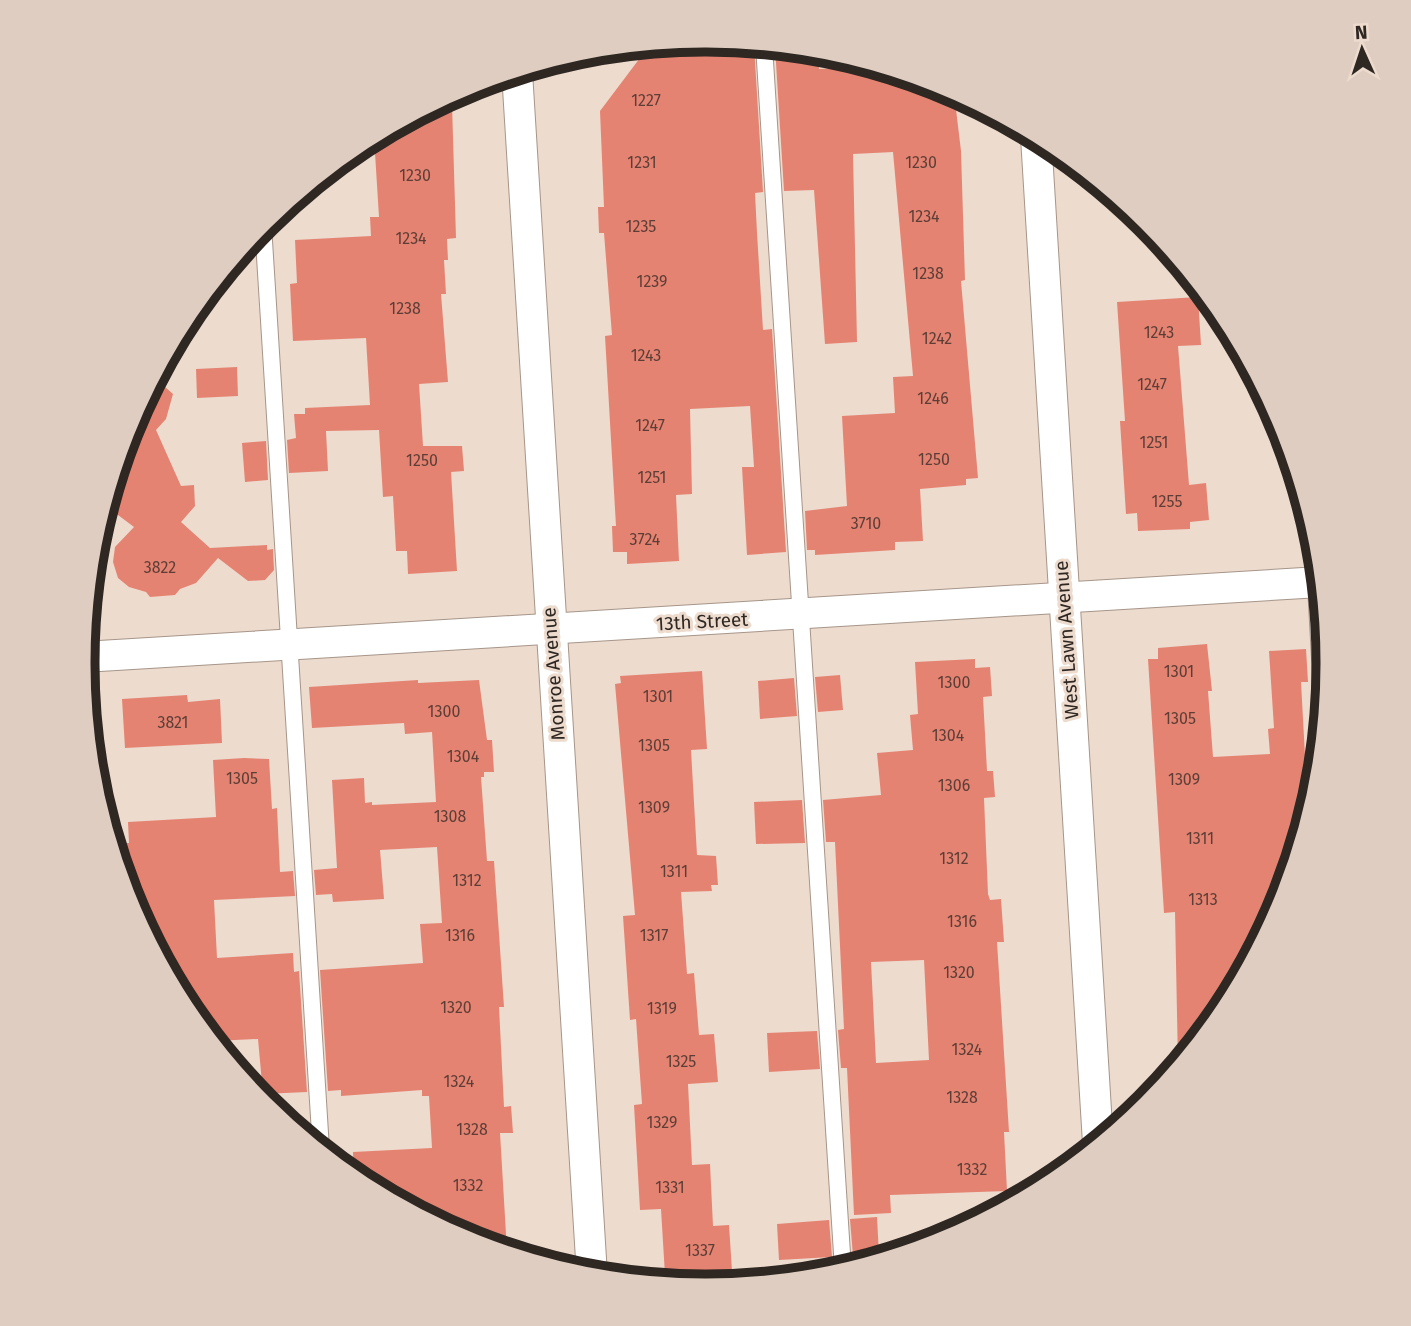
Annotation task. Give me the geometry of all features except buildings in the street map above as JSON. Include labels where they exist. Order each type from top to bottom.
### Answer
[{"type":"street","name":"Monroe Avenue","points":[[518,82],[591,1263]]},
{"type":"street","name":"West Lawn Avenue","points":[[1037,150],[1097,1131]]},
{"type":"street","name":"13th Street","points":[[95,656],[1311,583]]},
{"type":"lane","points":[[765,56],[842,1258]]},
{"type":"lane","points":[[264,242],[320,1136]]}]
